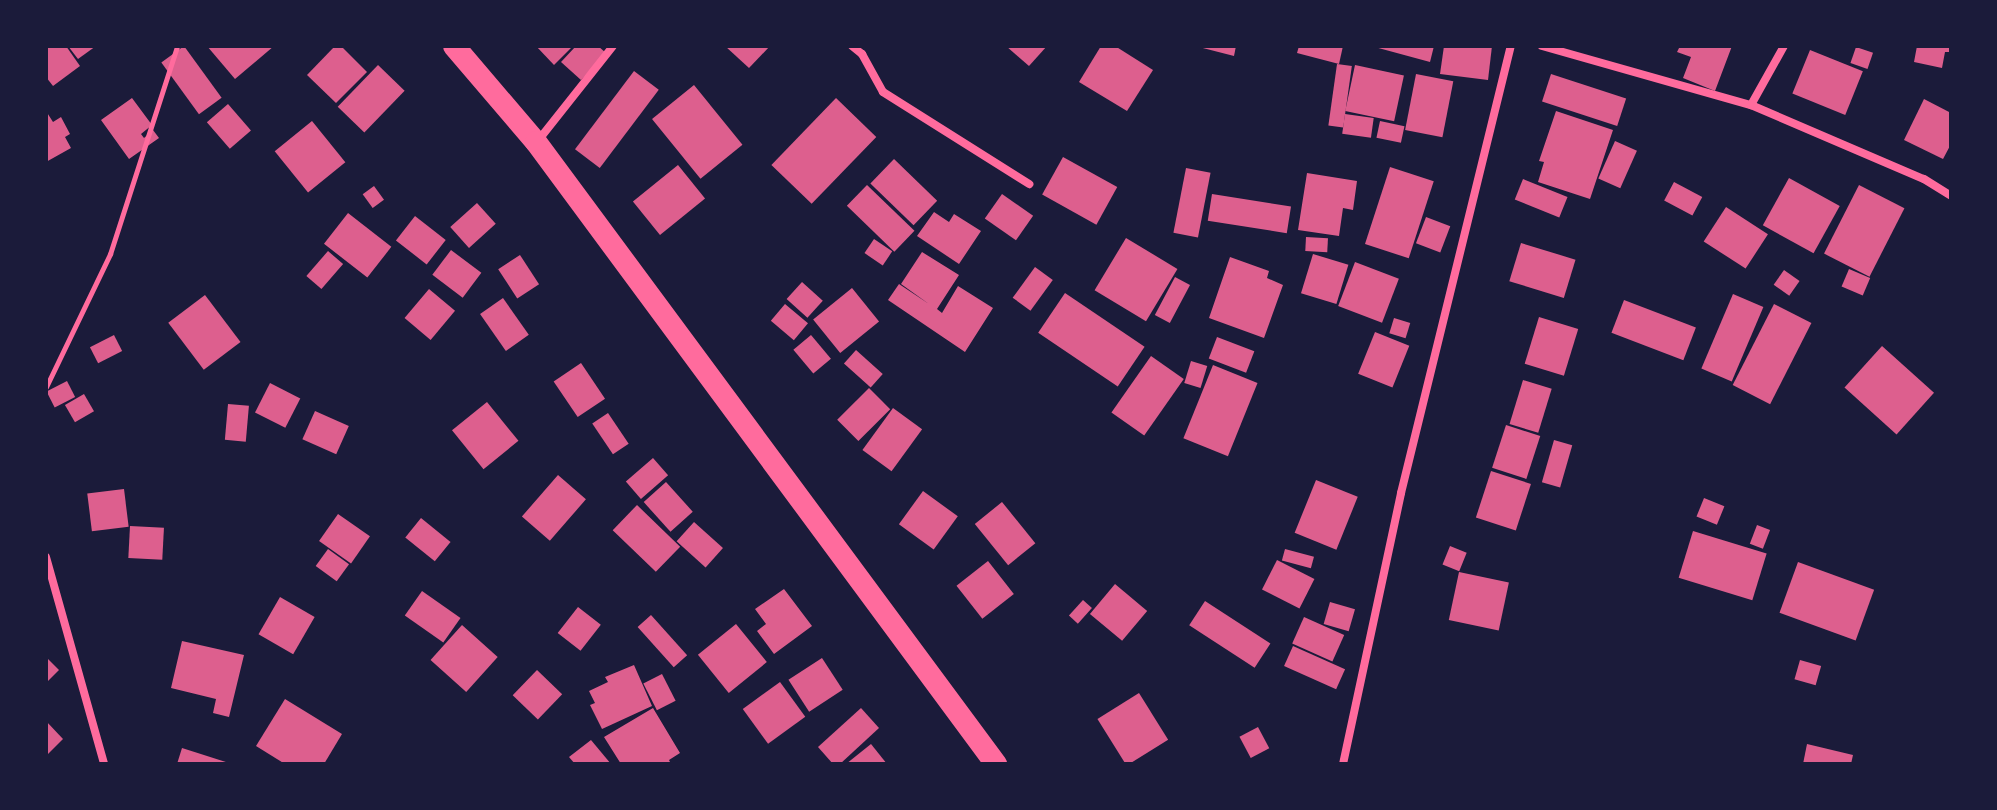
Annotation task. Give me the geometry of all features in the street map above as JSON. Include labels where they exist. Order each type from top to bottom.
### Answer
[{"type":"highway","points":[[454,46],[536,142],[987,761]]},
{"type":"street","points":[[536,142],[613,46]]},
{"type":"street","points":[[852,46],[862,54],[883,92],[1029,184]]},
{"type":"street","points":[[1343,764],[1405,477],[1511,46]]},
{"type":"street","points":[[1542,46],[1751,105],[1924,179],[1951,196]]},
{"type":"street","points":[[1751,105],[1784,46]]},
{"type":"street","points":[[46,557],[104,764]]},
{"type":"path","points":[[46,387],[110,254],[177,46]]},
{"type":"building","points":[[46,46],[66,46],[80,66],[53,86],[46,77]]},
{"type":"building","points":[[68,46],[96,46],[78,59]]},
{"type":"building","points":[[184,46],[222,98],[199,114],[161,62]]},
{"type":"building","points":[[207,46],[274,46],[235,79]]},
{"type":"building","points":[[335,46],[341,46],[367,72],[336,103],[307,75]]},
{"type":"building","points":[[536,46],[573,46],[554,65]]},
{"type":"building","points":[[576,46],[598,46],[606,53],[581,80],[561,62]]},
{"type":"building","points":[[725,46],[770,46],[749,68]]},
{"type":"building","points":[[1006,46],[1047,46],[1029,66]]},
{"type":"building","points":[[1101,46],[1115,46],[1153,70],[1127,111],[1079,82]]},
{"type":"building","points":[[1195,46],[1236,46],[1234,56]]},
{"type":"building","points":[[1299,46],[1343,46],[1339,64],[1297,53]]},
{"type":"building","points":[[1371,46],[1434,46],[1430,62]]},
{"type":"building","points":[[1444,46],[1492,46],[1488,80],[1440,74]]},
{"type":"building","points":[[1680,46],[1732,46],[1715,91],[1683,78],[1691,57],[1677,52]]},
{"type":"building","points":[[1917,46],[1951,46],[1951,52],[1945,52],[1942,68],[1914,62]]},
{"type":"building","points":[[1856,47],[1873,53],[1867,69],[1850,63]]},
{"type":"building","points":[[1810,50],[1863,71],[1845,115],[1792,94]]},
{"type":"building","points":[[1337,64],[1352,66],[1343,127],[1328,125]]},
{"type":"building","points":[[378,65],[405,91],[364,132],[338,107]]},
{"type":"building","points":[[1355,65],[1404,75],[1394,121],[1345,111]]},
{"type":"building","points":[[634,71],[659,90],[600,168],[575,149]]},
{"type":"building","points":[[1416,74],[1453,81],[1442,137],[1405,130]]},
{"type":"building","points":[[1551,74],[1626,98],[1617,126],[1542,102]]},
{"type":"building","points":[[694,85],[742,145],[700,179],[652,119]]},
{"type":"building","points":[[132,98],[152,125],[141,134],[144,138],[153,130],[159,138],[129,159],[101,120]]},
{"type":"building","points":[[836,98],[876,137],[812,204],[771,165]]},
{"type":"building","points":[[1924,99],[1951,113],[1951,144],[1943,159],[1904,140]]},
{"type":"building","points":[[228,104],[251,130],[230,149],[207,122]]},
{"type":"building","points":[[46,111],[53,122],[61,117],[70,134],[65,137],[71,148],[46,162]]},
{"type":"building","points":[[1556,111],[1613,130],[1590,199],[1538,182],[1544,162],[1539,161]]},
{"type":"building","points":[[1345,114],[1374,118],[1371,138],[1342,134]]},
{"type":"building","points":[[312,121],[345,162],[308,192],[275,151]]},
{"type":"building","points":[[1380,121],[1404,126],[1401,143],[1376,138]]},
{"type":"building","points":[[1615,141],[1637,151],[1620,188],[1598,178]]},
{"type":"building","points":[[1063,157],[1117,187],[1096,225],[1042,195]]},
{"type":"building","points":[[894,159],[937,201],[914,225],[870,183]]},
{"type":"building","points":[[678,165],[705,198],[660,235],[633,202]]},
{"type":"building","points":[[1390,167],[1434,181],[1409,258],[1365,244]]},
{"type":"building","points":[[1186,168],[1211,173],[1198,238],[1173,233]]},
{"type":"building","points":[[1307,173],[1357,181],[1353,210],[1343,208],[1339,236],[1298,230]]},
{"type":"building","points":[[1789,178],[1840,206],[1814,253],[1763,225]]},
{"type":"building","points":[[1523,179],[1568,197],[1559,217],[1515,199]]},
{"type":"building","points":[[1674,182],[1702,197],[1692,216],[1664,201]]},
{"type":"building","points":[[867,185],[914,231],[894,252],[847,206]]},
{"type":"building","points":[[1859,185],[1904,208],[1869,277],[1824,254]]},
{"type":"building","points":[[374,186],[384,200],[373,208],[363,194]]},
{"type":"building","points":[[1002,194],[1033,216],[1016,240],[985,219]]},
{"type":"building","points":[[1212,194],[1291,207],[1287,233],[1208,221]]},
{"type":"building","points":[[477,203],[496,224],[469,248],[450,227]]},
{"type":"building","points":[[1726,207],[1768,234],[1746,269],[1704,241]]},
{"type":"building","points":[[934,212],[949,222],[954,214],[981,231],[959,264],[917,236]]},
{"type":"building","points":[[348,213],[391,247],[367,278],[324,244]]},
{"type":"building","points":[[415,216],[446,240],[427,264],[396,240]]},
{"type":"building","points":[[1426,217],[1450,226],[1440,252],[1416,243]]},
{"type":"building","points":[[1306,237],[1328,238],[1327,252],[1305,251]]},
{"type":"building","points":[[1126,238],[1177,269],[1146,321],[1095,290]]},
{"type":"building","points":[[874,239],[892,251],[883,265],[864,253]]},
{"type":"building","points":[[1521,243],[1576,260],[1564,298],[1509,281]]},
{"type":"building","points":[[451,250],[481,273],[463,298],[432,275]]},
{"type":"building","points":[[328,251],[343,264],[321,289],[306,276]]},
{"type":"building","points":[[922,252],[959,275],[937,309],[942,313],[958,286],[993,308],[965,352],[888,300],[899,284],[929,304],[901,284]]},
{"type":"building","points":[[1313,254],[1348,265],[1336,304],[1301,293]]},
{"type":"building","points":[[520,255],[539,284],[517,299],[498,269]]},
{"type":"building","points":[[1230,257],[1269,271],[1267,278],[1283,285],[1264,338],[1209,318]]},
{"type":"building","points":[[1355,262],[1399,279],[1382,323],[1338,306]]},
{"type":"building","points":[[1035,267],[1053,280],[1030,311],[1013,298]]},
{"type":"building","points":[[1849,269],[1870,278],[1863,295],[1842,286]]},
{"type":"building","points":[[1784,270],[1800,281],[1789,296],[1774,285]]},
{"type":"building","points":[[1175,277],[1190,285],[1170,323],[1155,315]]},
{"type":"building","points":[[802,282],[823,301],[807,318],[787,299]]},
{"type":"building","points":[[852,288],[879,321],[840,353],[813,319]]},
{"type":"building","points":[[429,289],[455,311],[431,340],[405,318]]},
{"type":"building","points":[[1065,293],[1145,347],[1118,386],[1038,333]]},
{"type":"building","points":[[1733,294],[1763,307],[1732,381],[1701,369]]},
{"type":"building","points":[[205,295],[241,342],[204,370],[168,323]]},
{"type":"building","points":[[503,298],[529,335],[506,351],[480,314]]},
{"type":"building","points":[[1624,300],[1696,328],[1683,360],[1611,333]]},
{"type":"building","points":[[785,304],[808,323],[794,340],[771,321]]},
{"type":"building","points":[[1774,304],[1811,323],[1770,404],[1733,385]]},
{"type":"building","points":[[1539,317],[1578,329],[1564,376],[1525,364]]},
{"type":"building","points":[[1394,318],[1410,323],[1406,338],[1389,333]]},
{"type":"building","points":[[1375,332],[1409,346],[1392,388],[1358,374]]},
{"type":"building","points":[[114,335],[122,351],[98,363],[90,347]]},
{"type":"building","points":[[811,335],[831,359],[813,374],[793,350]]},
{"type":"building","points":[[1217,337],[1254,351],[1246,373],[1209,358]]},
{"type":"building","points":[[1882,346],[1934,393],[1897,434],[1845,388]]},
{"type":"building","points":[[856,350],[883,374],[871,387],[844,363]]},
{"type":"building","points":[[1151,356],[1184,379],[1144,435],[1111,413]]},
{"type":"building","points":[[1191,361],[1207,366],[1201,388],[1184,383]]},
{"type":"building","points":[[581,363],[605,399],[578,417],[554,381]]},
{"type":"building","points":[[1213,365],[1258,383],[1228,456],[1183,438]]},
{"type":"building","points":[[1523,380],[1552,389],[1538,433],[1510,424]]},
{"type":"building","points":[[67,381],[75,397],[55,407],[47,391]]},
{"type":"building","points":[[270,383],[300,398],[285,428],[255,412]]},
{"type":"building","points":[[869,388],[890,409],[858,441],[837,420]]},
{"type":"building","points":[[84,394],[94,411],[75,422],[65,405]]},
{"type":"building","points":[[487,402],[518,441],[483,469],[452,430]]},
{"type":"building","points":[[228,404],[249,406],[246,442],[225,440]]},
{"type":"building","points":[[893,408],[922,429],[892,471],[862,450]]},
{"type":"building","points":[[315,411],[349,426],[336,454],[302,439]]},
{"type":"building","points":[[608,413],[629,444],[613,454],[592,424]]},
{"type":"building","points":[[1506,425],[1540,436],[1526,479],[1492,468]]},
{"type":"building","points":[[1554,440],[1572,445],[1560,488],[1542,482]]},
{"type":"building","points":[[653,458],[668,475],[641,499],[626,482]]},
{"type":"building","points":[[1491,471],[1531,484],[1516,531],[1476,518]]},
{"type":"building","points":[[558,475],[586,499],[550,541],[522,517]]},
{"type":"building","points":[[1316,480],[1358,497],[1336,550],[1295,533]]},
{"type":"building","points":[[666,482],[693,512],[670,532],[644,502]]},
{"type":"building","points":[[124,489],[129,527],[92,531],[87,494]]},
{"type":"building","points":[[923,491],[958,516],[934,549],[899,524]]},
{"type":"building","points":[[1704,498],[1724,506],[1717,525],[1697,517]]},
{"type":"building","points":[[1002,502],[1035,543],[1008,565],[975,524]]},
{"type":"building","points":[[637,505],[680,547],[656,572],[613,530]]},
{"type":"building","points":[[338,514],[370,536],[351,563],[319,541]]},
{"type":"building","points":[[421,518],[451,542],[435,561],[405,537]]},
{"type":"building","points":[[694,522],[723,548],[706,567],[677,541]]},
{"type":"building","points":[[1757,525],[1770,530],[1763,549],[1750,544]]},
{"type":"building","points":[[130,526],[164,528],[162,560],[128,558]]},
{"type":"building","points":[[1693,531],[1767,554],[1752,600],[1679,578]]},
{"type":"building","points":[[1450,546],[1467,553],[1459,571],[1443,565]]},
{"type":"building","points":[[328,549],[349,564],[337,581],[316,566]]},
{"type":"building","points":[[1285,549],[1314,557],[1311,568],[1282,561]]},
{"type":"building","points":[[1277,560],[1314,579],[1299,608],[1262,589]]},
{"type":"building","points":[[988,561],[1014,594],[982,619],[956,586]]},
{"type":"building","points":[[1798,562],[1874,590],[1856,640],[1780,613]]},
{"type":"building","points":[[1459,572],[1509,583],[1499,631],[1449,620]]},
{"type":"building","points":[[1115,584],[1147,611],[1122,641],[1090,614]]},
{"type":"building","points":[[784,589],[812,626],[774,654],[757,631],[766,624],[755,609]]},
{"type":"building","points":[[422,591],[461,618],[443,643],[405,616]]},
{"type":"building","points":[[280,597],[315,617],[293,654],[258,634]]},
{"type":"building","points":[[1083,600],[1092,608],[1078,624],[1069,616]]},
{"type":"building","points":[[1205,601],[1270,643],[1255,668],[1189,625]]},
{"type":"building","points":[[1330,602],[1355,609],[1349,631],[1324,624]]},
{"type":"building","points":[[578,607],[601,625],[581,651],[558,633]]},
{"type":"building","points":[[651,615],[687,655],[674,667],[638,627]]},
{"type":"building","points":[[1304,617],[1344,635],[1332,661],[1292,643]]},
{"type":"building","points":[[736,624],[767,662],[729,693],[698,655]]},
{"type":"building","points":[[462,625],[498,657],[466,692],[431,660]]},
{"type":"building","points":[[182,641],[244,655],[229,717],[213,713],[216,699],[171,688]]},
{"type":"building","points":[[1293,646],[1345,669],[1336,689],[1284,666]]},
{"type":"building","points":[[46,657],[59,670],[46,683]]},
{"type":"building","points":[[822,658],[843,690],[809,712],[788,680]]},
{"type":"building","points":[[1800,660],[1821,666],[1816,685],[1794,679]]},
{"type":"building","points":[[634,665],[652,706],[602,729],[590,705],[595,703],[589,691],[608,682],[605,677]]},
{"type":"building","points":[[537,670],[562,694],[538,719],[513,695]]},
{"type":"building","points":[[662,674],[676,701],[657,710],[643,684]]},
{"type":"building","points":[[780,682],[805,717],[768,744],[743,709]]},
{"type":"building","points":[[1139,693],[1168,740],[1126,764],[1097,719]]},
{"type":"building","points":[[285,699],[342,734],[324,764],[285,764],[256,746]]},
{"type":"building","points":[[653,708],[680,753],[669,760],[671,764],[621,764],[604,737]]},
{"type":"building","points":[[861,708],[879,728],[840,764],[833,764],[818,747]]},
{"type":"building","points":[[46,721],[63,739],[46,756]]},
{"type":"building","points":[[1258,727],[1269,748],[1251,758],[1239,737]]},
{"type":"building","points":[[591,740],[611,764],[575,764],[569,757]]},
{"type":"building","points":[[871,744],[887,764],[846,764]]},
{"type":"building","points":[[1807,744],[1853,755],[1851,764],[1803,764]]},
{"type":"building","points":[[182,748],[229,763],[229,764],[177,764]]}]
